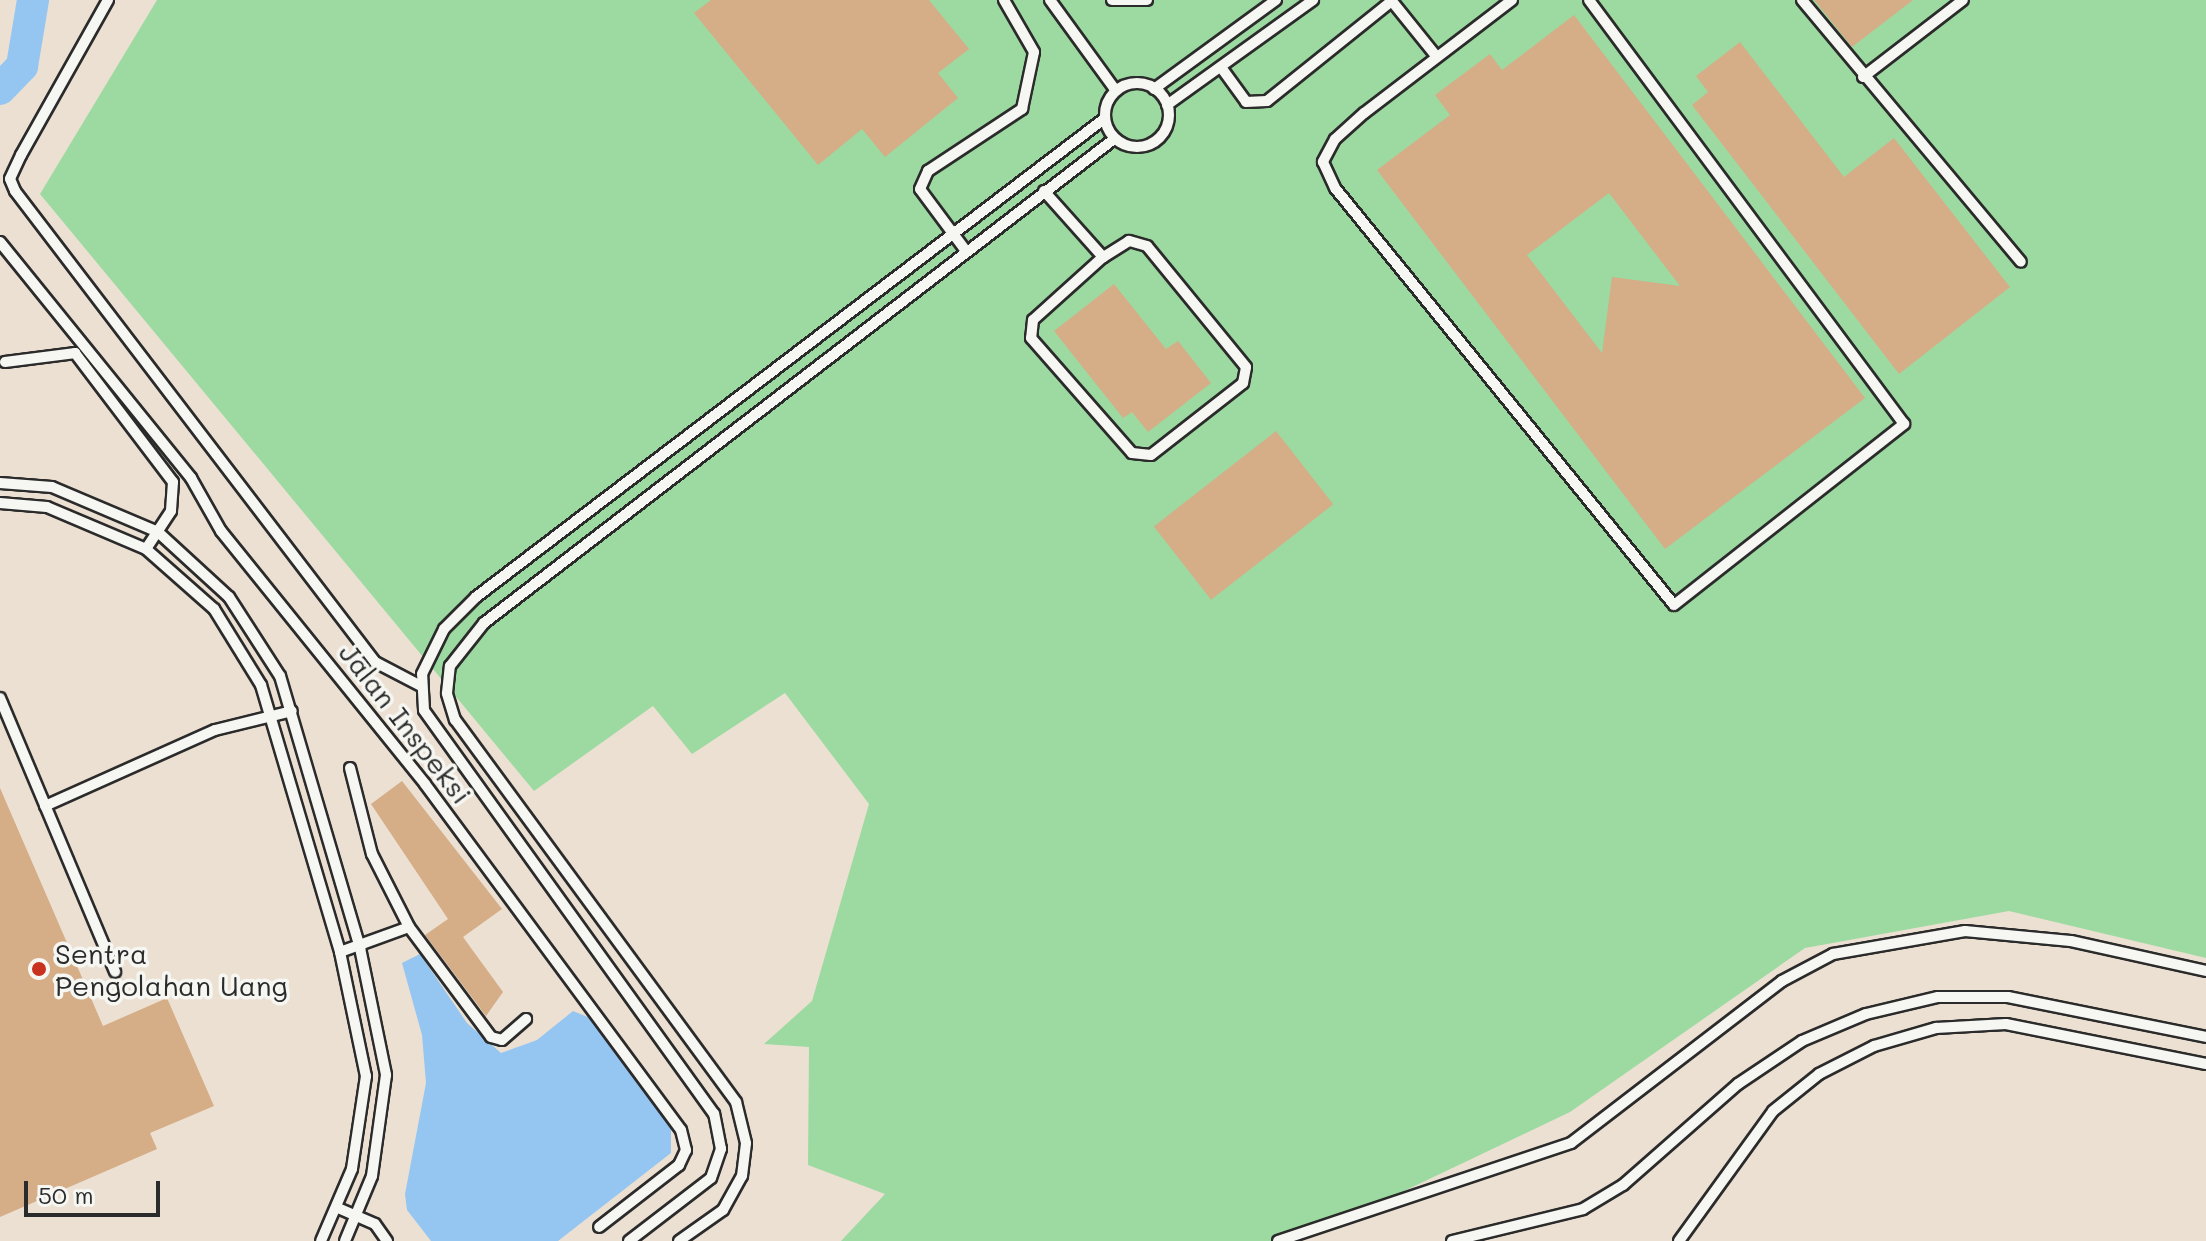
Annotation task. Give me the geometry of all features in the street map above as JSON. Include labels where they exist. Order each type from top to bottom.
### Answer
[{"type":"lane","points":[[108,0],[21,155],[10,179],[15,191],[375,662],[419,685]]},
{"type":"lane","points":[[966,251],[957,234],[923,196],[922,181],[1022,109],[1034,52],[1004,0]]},
{"type":"lane","points":[[1050,0],[1116,91]]},
{"type":"lane","points":[[1112,0],[1147,0]]},
{"type":"lane","points":[[1154,89],[1276,0]]},
{"type":"lane","points":[[1104,119],[1114,139],[1141,148],[1158,140],[1167,105],[1223,70],[1313,0]]},
{"type":"lane","points":[[1223,70],[1246,102],[1267,101],[1392,0],[1437,57]]},
{"type":"lane","points":[[1512,0],[1335,139],[1323,162],[1335,188],[1674,605],[1904,424],[1589,0]]},
{"type":"lane","points":[[1802,0],[1863,77],[2021,262]]},
{"type":"lane","points":[[1863,77],[1963,0]]},
{"type":"lane","points":[[629,1241],[711,1178],[721,1149],[714,1114],[424,710],[419,685],[444,629],[476,597],[957,234],[1104,119],[1116,91],[1136,81],[1154,89],[1167,105]]},
{"type":"lane","points":[[679,1241],[723,1210],[742,1176],[746,1143],[736,1102],[455,720],[447,693],[450,666],[484,623],[1114,139]]},
{"type":"lane","points":[[1044,191],[1103,257]]},
{"type":"lane","points":[[1129,241],[1147,246],[1246,367],[1243,383],[1151,455],[1132,453],[1031,338],[1033,320],[1103,257],[1129,241]]},
{"type":"lane","name":"Jalan Inspeksi","points":[[0,242],[191,478],[221,531],[425,784],[681,1130],[686,1150],[679,1165],[599,1227]]},
{"type":"lane","points":[[5,362],[75,353],[173,482],[176,495],[146,549]]},
{"type":"lane","points":[[0,483],[52,487],[158,532],[229,597],[280,676],[360,948],[386,1075],[384,1120],[357,1216],[345,1241],[324,1237],[338,1208],[364,1117],[366,1076],[340,952],[272,716],[214,609],[146,549],[47,507],[0,503]]},
{"type":"lane","points":[[0,698],[115,972]]},
{"type":"lane","points":[[45,806],[215,730],[292,711]]},
{"type":"lane","points":[[350,768],[372,854],[409,927],[491,1037],[502,1040],[526,1019]]},
{"type":"lane","points":[[340,952],[360,948],[409,927]]},
{"type":"lane","points":[[1278,1241],[1485,1178],[1571,1143],[1782,981],[1833,954],[1965,931],[2071,941],[2206,971]]},
{"type":"lane","points":[[1452,1241],[1583,1209],[1623,1185],[1738,1084],[1802,1041],[1866,1014],[1938,997],[2008,997],[2206,1037]]},
{"type":"lane","points":[[1679,1241],[1773,1111],[1819,1074],[1874,1046],[1936,1028],[2006,1024],[2206,1064]]},
{"type":"lane","points":[[338,1208],[357,1216],[387,1241]]},
{"type":"shaded area","points":[[0,0],[2206,0],[2206,1241],[0,1241]]},
{"type":"green space","points":[[157,0],[2206,0],[2206,958],[2009,911],[1805,948],[1570,1112],[1299,1241],[841,1241],[885,1194],[808,1165],[809,1047],[764,1044],[812,1001],[869,804],[785,693],[692,754],[653,706],[534,791],[40,194]]},
{"type":"water","points":[[420,954],[467,1023],[501,1053],[537,1040],[573,1011],[595,1020],[671,1124],[671,1153],[558,1241],[431,1241],[407,1210],[405,1194],[426,1083],[422,1035],[402,963]]},
{"type":"building","points":[[711,0],[929,0],[969,49],[938,73],[958,98],[885,157],[862,129],[818,165],[694,13]]},
{"type":"building","points":[[1814,0],[1913,0],[1852,47]]},
{"type":"building","points":[[1574,15],[1865,398],[1665,549],[1377,170],[1450,115],[1435,95],[1490,54],[1502,70]],"holes":[[[1609,193],[1680,286],[1612,277],[1602,353],[1527,255]]]},
{"type":"building","points":[[1740,42],[1844,177],[1894,138],[2010,287],[1899,374],[1692,105],[1708,92],[1696,76]]},
{"type":"building","points":[[1114,284],[1166,349],[1178,341],[1211,383],[1148,432],[1132,412],[1123,418],[1054,331]]},
{"type":"building","points":[[1276,431],[1333,504],[1211,600],[1154,526]]},
{"type":"building","points":[[402,781],[502,909],[463,937],[503,992],[486,1016],[425,935],[448,919],[371,804]]},
{"type":"building","name":"Sentra Pengolahan Uang","points":[[0,788],[103,1026],[167,998],[214,1106],[150,1133],[157,1149],[0,1217]]},
{"type":"waterway","points":[[0,89],[22,66],[33,0]]},
{"type":"place","name":"Sentra Pengolahan Uang","points":[[39,969]]}]
